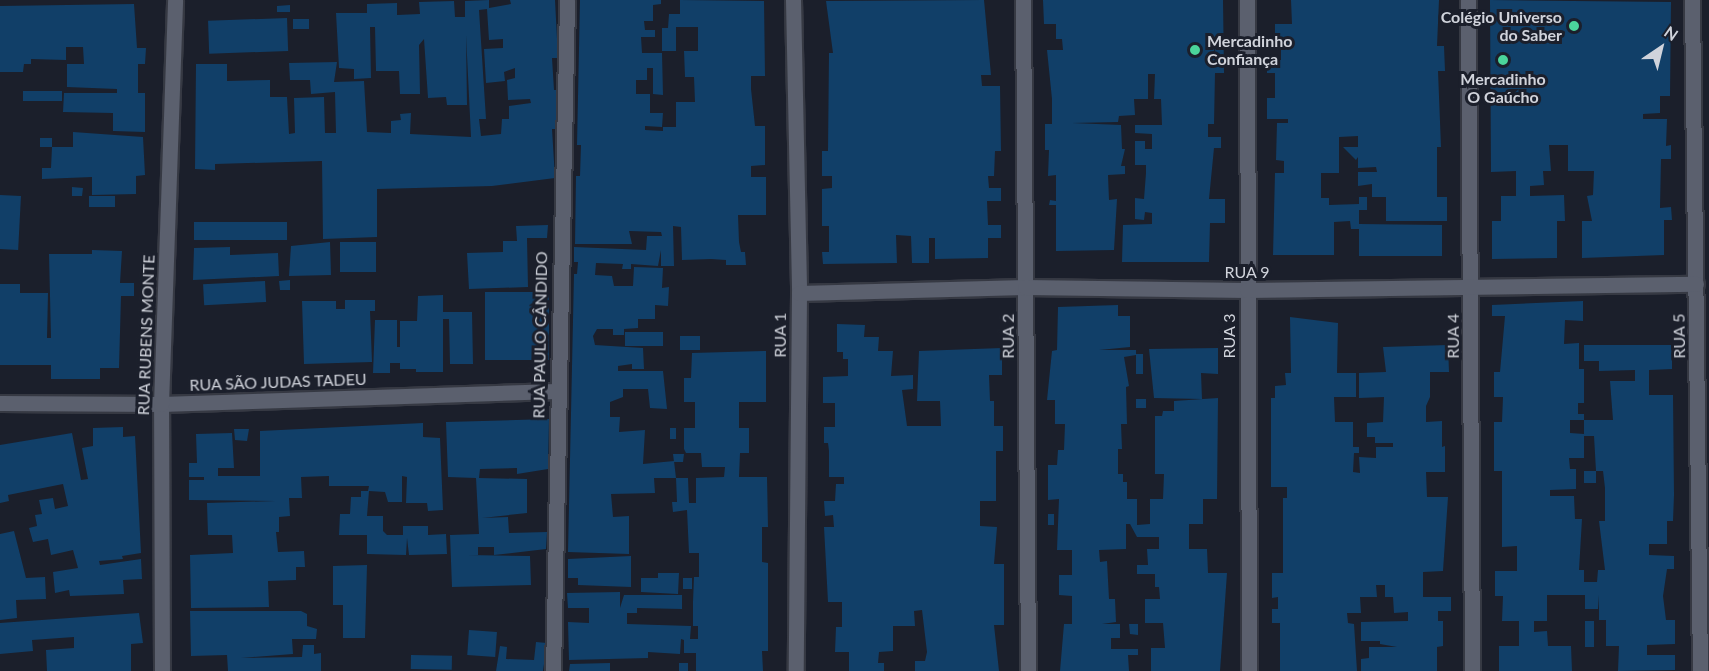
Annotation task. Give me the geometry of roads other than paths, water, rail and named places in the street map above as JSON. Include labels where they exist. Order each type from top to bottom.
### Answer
[{"type":"street","name":"RUA RUBENS MONTE","points":[[162,671],[161,404],[175,0]]},
{"type":"street","name":"RUA PAULO CÂNDIDO","points":[[553,671],[556,391],[567,0]]},
{"type":"street","name":"RUA 1","points":[[794,0],[799,293],[796,671]]},
{"type":"street","name":"RUA 2","points":[[1023,0],[1029,671]]},
{"type":"street","name":"RUA 3","points":[[1247,0],[1249,671]]},
{"type":"street","name":"RUA 4","points":[[1468,0],[1472,671]]},
{"type":"street","name":"RUA 5","points":[[1692,0],[1696,284],[1705,578],[1701,671]]},
{"type":"street","name":"RUA 9","points":[[799,293],[1025,287],[1247,290],[1696,284]]},
{"type":"street","name":"RUA SÃO JUDAS TADEU","points":[[0,403],[161,404],[556,391]]},
{"type":"place","name":"Colégio Universo do Saber","points":[[1574,26]]},
{"type":"place","name":"Mercadinho Confiança","points":[[1195,50]]},
{"type":"place","name":"Mercadinho O Gaúcho","points":[[1503,60]]}]
